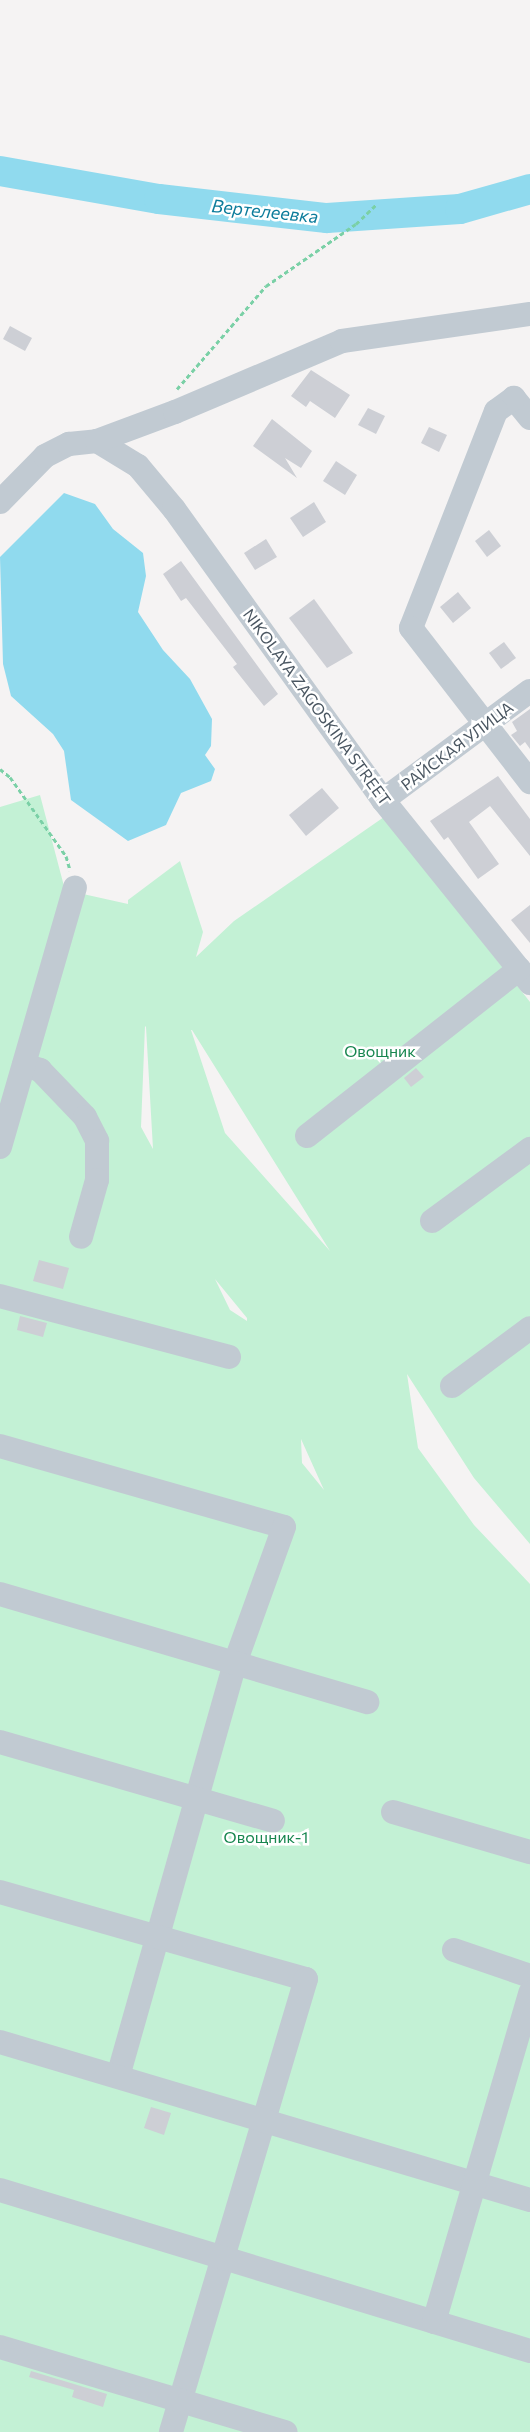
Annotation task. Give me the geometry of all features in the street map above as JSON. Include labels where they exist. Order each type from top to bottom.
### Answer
[{"type":"street","points":[[0,502],[45,456],[69,444],[97,441],[175,412],[342,341],[530,314]]},
{"type":"street","points":[[530,418],[514,398],[496,411],[411,628],[530,782]]},
{"type":"street","name":"NIKOLAYA ZAGOSKINA STREET","points":[[97,441],[138,466],[174,509],[383,800],[524,976]]},
{"type":"street","name":"РАЙСКАЯ УЛИЦА","points":[[383,800],[487,726],[530,691]]},
{"type":"street","points":[[0,1147],[75,888]]},
{"type":"street","points":[[307,1136],[524,976]]},
{"type":"street","points":[[24,1065],[40,1070],[85,1117],[97,1141],[97,1180],[81,1237]]},
{"type":"street","points":[[432,1221],[530,1149]]},
{"type":"street","points":[[0,1296],[229,1357]]},
{"type":"street","points":[[452,1386],[530,1328]]},
{"type":"street","points":[[0,1446],[284,1527],[235,1663],[118,2076]]},
{"type":"street","points":[[0,1594],[367,1702]]},
{"type":"street","points":[[0,1742],[273,1821]]},
{"type":"street","points":[[393,1812],[530,1852]]},
{"type":"street","points":[[0,1892],[157,1939],[306,1979],[171,2432]]},
{"type":"street","points":[[454,1950],[530,1976]]},
{"type":"street","points":[[434,2322],[477,2185],[530,1993]]},
{"type":"street","points":[[0,2042],[530,2200]]},
{"type":"street","points":[[0,2190],[530,2351]]},
{"type":"street","points":[[0,2347],[286,2432]]},
{"type":"path","points":[[175,412],[177,387],[266,286],[356,224],[377,204]]},
{"type":"path","points":[[0,769],[66,856],[75,888]]},
{"type":"green space","name":"Овощник-1","points":[[40,795],[65,890],[128,904],[128,900],[180,861],[203,932],[196,957],[234,921],[384,817],[530,1002],[530,1544],[474,1478],[407,1374],[418,1448],[474,1525],[530,1584],[530,2432],[0,2432],[0,807]],"holes":[[[145,1026],[153,1149],[141,1127]],[[191,1030],[330,1251],[225,1133]],[[215,1279],[247,1318],[247,1321],[230,1310]],[[301,1439],[324,1490],[302,1463]]]},
{"type":"water","points":[[64,493],[95,504],[113,529],[143,553],[146,576],[138,612],[163,650],[190,679],[212,719],[211,746],[205,755],[215,769],[211,781],[181,793],[166,825],[128,841],[71,800],[64,751],[53,734],[11,696],[3,664],[0,557]]},
{"type":"building","points":[[10,326],[32,338],[25,351],[3,339]]},
{"type":"building","points":[[311,370],[350,395],[335,418],[310,401],[306,407],[291,396]]},
{"type":"building","points":[[368,408],[385,416],[376,434],[358,425]]},
{"type":"building","points":[[272,419],[312,451],[301,468],[285,458],[297,478],[253,446]]},
{"type":"building","points":[[429,427],[447,435],[439,452],[421,443]]},
{"type":"building","points":[[336,461],[357,475],[345,495],[323,481]]},
{"type":"building","points":[[314,502],[326,522],[303,537],[290,518]]},
{"type":"building","points":[[489,530],[501,546],[487,557],[475,541]]},
{"type":"building","points":[[266,539],[277,557],[255,570],[244,553]]},
{"type":"building","points":[[181,561],[278,694],[264,706],[233,667],[237,664],[186,598],[181,601],[163,574]]},
{"type":"building","points":[[458,592],[471,608],[453,623],[440,607]]},
{"type":"building","points":[[314,599],[353,653],[327,668],[289,618]]},
{"type":"building","points":[[504,642],[516,658],[501,669],[489,653]]},
{"type":"building","points":[[530,709],[530,749],[525,742],[520,746],[511,735],[517,731],[512,722]]},
{"type":"building","points":[[498,776],[530,819],[530,856],[490,806],[469,822],[499,864],[478,879],[448,837],[444,840],[430,821]]},
{"type":"building","points":[[322,788],[339,808],[306,836],[289,815]]},
{"type":"building","points":[[530,905],[530,943],[511,920]]},
{"type":"building","points":[[416,1068],[424,1077],[411,1087],[404,1078]]},
{"type":"building","points":[[39,1260],[69,1268],[63,1289],[33,1281]]},
{"type":"building","points":[[20,1316],[47,1323],[43,1337],[17,1330]]},
{"type":"building","points":[[151,2107],[171,2113],[164,2135],[144,2128]]},
{"type":"building","points":[[31,2371],[107,2394],[103,2407],[72,2397],[74,2390],[29,2377]]},
{"type":"waterway","name":"Вертелеевка","points":[[0,171],[159,199],[327,218],[460,209],[530,189]]},
{"type":"park label","name":"Овощник","points":[[380,1051]]}]
